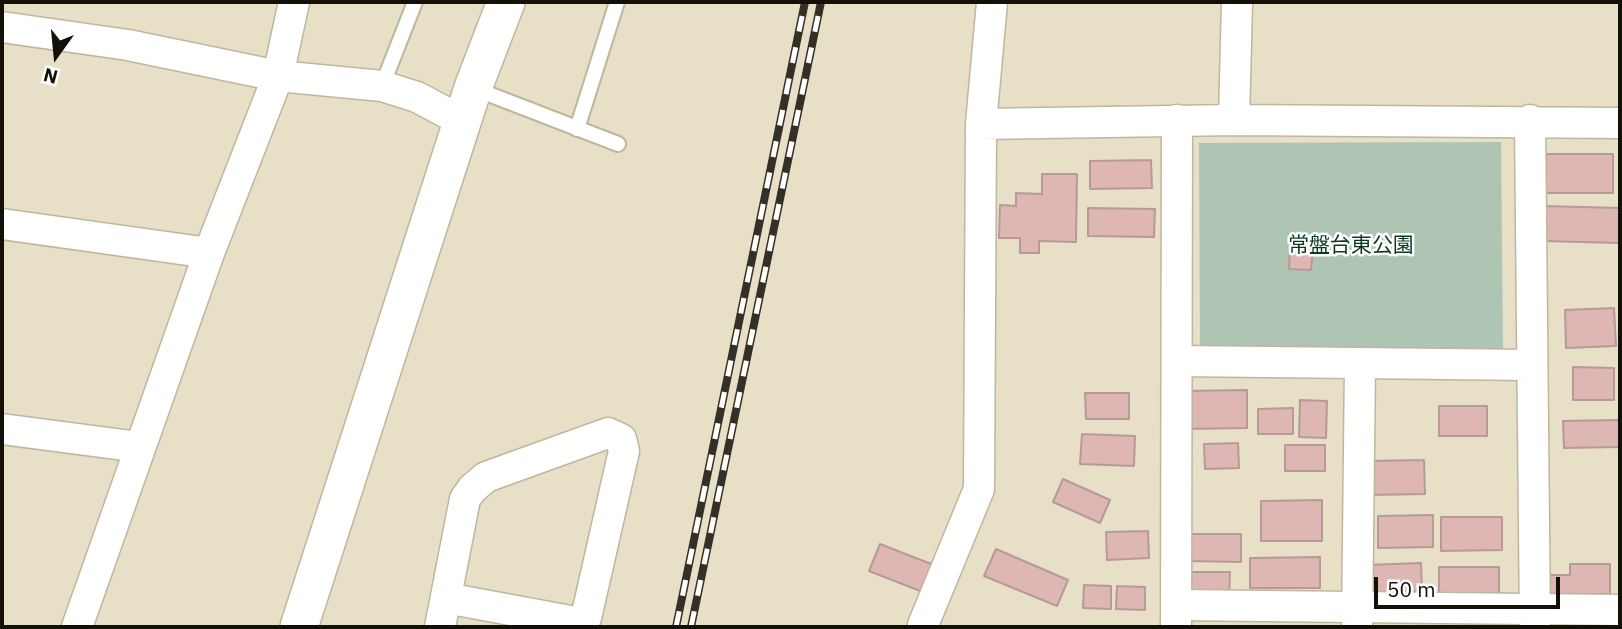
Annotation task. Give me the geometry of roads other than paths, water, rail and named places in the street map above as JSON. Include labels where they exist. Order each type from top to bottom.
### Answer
[{"type":"street","points":[[76,627],[209,253],[278,76],[295,2]]},
{"type":"street","points":[[299,627],[468,105],[506,2]]},
{"type":"street","points":[[923,625],[979,489],[981,124],[992,2]]},
{"type":"street","points":[[1234,120],[1237,2]]},
{"type":"street","points":[[2,27],[128,45],[278,76],[382,86],[417,97],[468,105]]},
{"type":"street","points":[[981,124],[1177,120],[1530,120],[1620,123]]},
{"type":"street","points":[[1177,120],[1176,616],[1535,617],[1620,610]]},
{"type":"street","points":[[1530,120],[1535,617]]},
{"type":"street","points":[[2,224],[209,253]]},
{"type":"street","points":[[1178,362],[1532,365]]},
{"type":"street","points":[[1357,617],[1360,363]]},
{"type":"street","points":[[2,429],[139,447]]},
{"type":"street","points":[[440,627],[465,499],[472,489],[486,477],[608,433],[621,439],[624,451],[586,618],[581,623],[446,598]]},
{"type":"lane","points":[[382,86],[415,2]]},
{"type":"lane","points":[[577,129],[617,2]]},
{"type":"lane","points":[[468,105],[577,129],[618,144]]},
{"type":"railway","points":[[676,627],[805,2]]},
{"type":"railway","points":[[691,627],[821,2]]},
{"type":"park label","name":"常盤台東公園","points":[[1351,246]]}]
